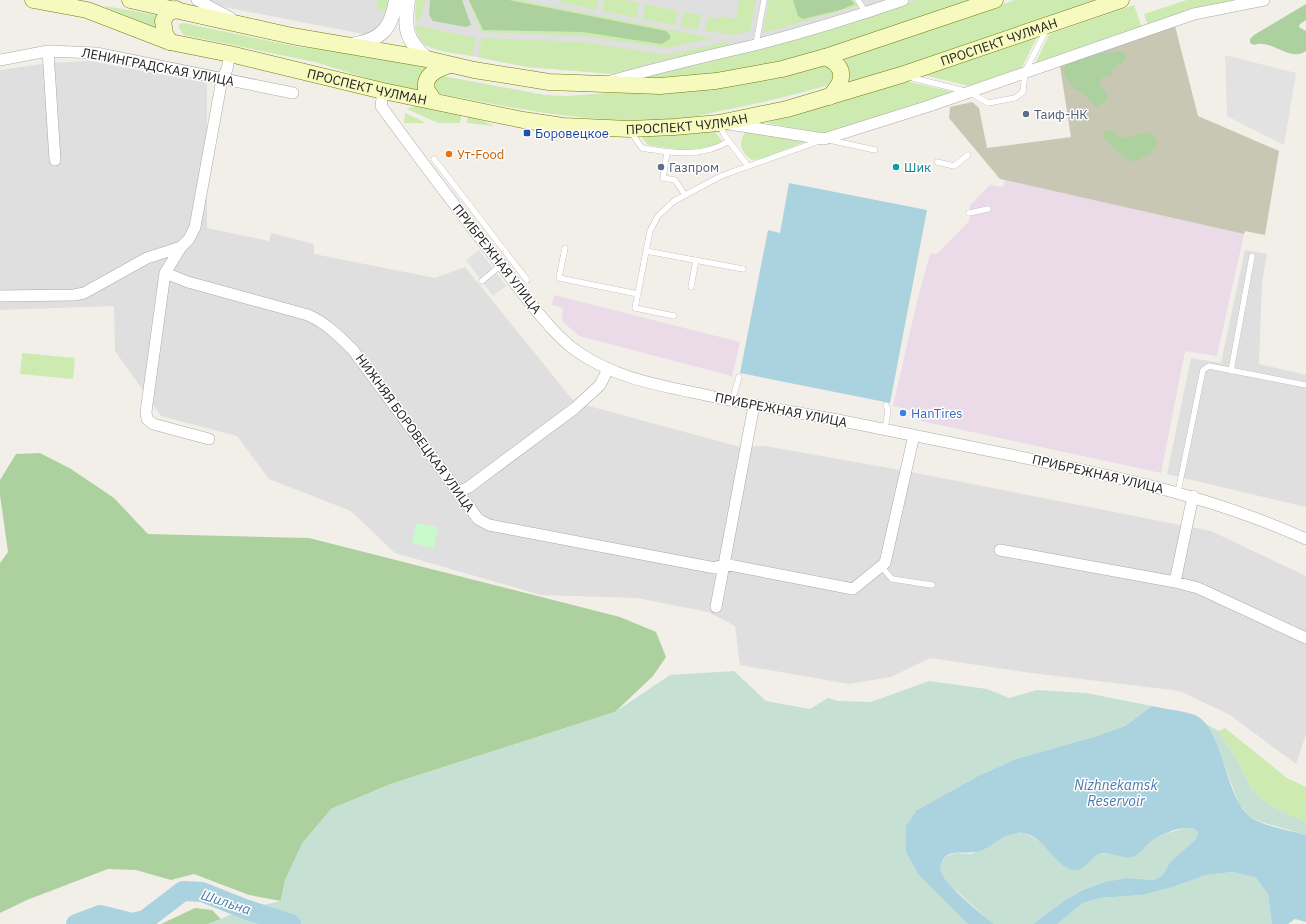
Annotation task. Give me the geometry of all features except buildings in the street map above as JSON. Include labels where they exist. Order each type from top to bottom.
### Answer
[{"type":"main road","name":"ПРОСПЕКТ ЧУЛМАН","points":[[33,0],[87,10],[170,42],[230,54],[383,91],[523,120],[563,126],[629,129],[719,123],[756,117],[901,75],[1121,0]]},
{"type":"main road","points":[[130,0],[292,36],[549,82],[597,85],[660,86],[716,82],[782,69],[825,57],[995,0]]},
{"type":"main road","points":[[170,42],[165,34],[163,21],[167,14],[176,9]]},
{"type":"main road","points":[[825,57],[834,61],[842,74],[841,82],[829,97]]},
{"type":"main road","points":[[434,101],[426,89],[428,77],[432,72],[450,65]]},
{"type":"street","points":[[197,0],[242,24]]},
{"type":"street","points":[[396,0],[399,18],[408,37],[414,48],[427,59]]},
{"type":"street","points":[[347,45],[367,42],[376,38],[399,18],[408,0]]},
{"type":"street","points":[[597,85],[654,68],[840,22],[903,0]]},
{"type":"street","points":[[719,123],[824,139],[969,92],[1194,14],[1264,0]]},
{"type":"street","points":[[48,51],[54,160]]},
{"type":"street","name":"ЛЕНИНГРАДСКАЯ УЛИЦА","points":[[0,60],[48,51],[96,53],[293,93]]},
{"type":"street","points":[[209,439],[153,424],[147,419],[146,412],[165,273],[181,247],[189,240],[195,227],[222,79],[227,68],[230,54]]},
{"type":"street","name":"ПРИБРЕЖНАЯ УЛИЦА","points":[[383,91],[381,106],[429,172],[501,265],[563,340],[590,360],[608,369],[652,384],[732,401],[885,429],[1075,468],[1178,492],[1248,515],[1306,539]]},
{"type":"street","points":[[0,296],[74,296],[84,293],[147,258],[181,247]]},
{"type":"street","name":"НИЖНЯЯ БОРОВЕЦКАЯ УЛИЦА","points":[[165,273],[188,282],[308,315],[320,321],[335,332],[353,350],[478,519],[489,525],[715,568],[724,564],[853,588],[883,565]]},
{"type":"street","points":[[458,492],[469,487],[575,408],[600,385],[608,369]]},
{"type":"street","points":[[716,607],[754,405]]},
{"type":"street","points":[[883,565],[914,435]]},
{"type":"street","points":[[1175,582],[1193,496]]},
{"type":"street","points":[[1000,550],[1175,582],[1198,588],[1306,638]]},
{"type":"lane","points":[[756,44],[764,0]]},
{"type":"lane","points":[[858,0],[866,13]]},
{"type":"lane","points":[[901,75],[969,92],[988,103],[1015,98],[1023,92],[1025,72],[1049,25]]},
{"type":"lane","points":[[719,123],[729,141],[748,166]]},
{"type":"lane","points":[[629,129],[642,148],[667,152],[700,152],[720,147],[729,141]]},
{"type":"lane","points":[[674,316],[635,308],[650,231],[658,216],[674,201],[721,176],[824,139],[875,150]]},
{"type":"lane","points":[[667,152],[663,178],[675,180],[685,195]]},
{"type":"lane","points":[[937,162],[954,166],[968,155]]},
{"type":"lane","points":[[434,159],[527,280]]},
{"type":"lane","points":[[970,213],[988,209]]},
{"type":"lane","points":[[565,248],[559,278],[638,294]]},
{"type":"lane","points":[[646,251],[743,269]]},
{"type":"lane","points":[[1231,371],[1252,256]]},
{"type":"lane","points":[[691,287],[696,260]]},
{"type":"lane","points":[[482,281],[501,265]]},
{"type":"lane","points":[[1178,492],[1203,370],[1208,366],[1306,385]]},
{"type":"lane","points":[[732,401],[739,377]]},
{"type":"lane","points":[[885,429],[888,410],[886,405]]},
{"type":"lane","points":[[883,565],[892,579],[932,585]]},
{"type":"shaded area","points":[[188,0],[389,0],[387,15],[382,25],[370,34],[363,34]]},
{"type":"shaded area","points":[[416,0],[976,0],[639,79],[614,74],[527,67],[431,48],[424,45],[417,36],[415,25]]},
{"type":"shaded area","points":[[1175,26],[1198,116],[1279,151],[1265,235],[1245,231],[1244,234],[1000,179],[949,118],[950,107],[972,102],[979,108],[987,148],[1071,137],[1060,66]]},
{"type":"shaded area","points":[[1225,55],[1296,73],[1284,145],[1227,116]]},
{"type":"shaded area","points":[[90,61],[207,83],[207,228],[269,241],[271,233],[314,244],[314,254],[435,278],[465,267],[576,404],[589,406],[740,447],[765,446],[906,471],[1211,531],[1306,576],[1306,735],[1296,764],[1230,715],[1180,691],[1032,673],[930,658],[891,677],[849,684],[740,665],[735,626],[708,612],[637,598],[541,595],[395,553],[351,511],[269,479],[237,436],[161,416],[115,351],[114,306],[0,310],[0,70],[49,63]]},
{"type":"shaded area","points":[[1005,180],[1244,234],[1217,356],[1185,351],[1161,473],[921,421],[923,413],[893,406],[918,297],[930,254],[938,253],[969,221],[970,205],[990,185],[1003,187]]},
{"type":"shaded area","points":[[479,250],[506,286],[493,296],[466,260]]},
{"type":"shaded area","points":[[1245,250],[1267,254],[1262,283],[1259,364],[1306,375],[1306,507],[1167,474],[1191,358],[1221,363]]},
{"type":"shaded area","points":[[554,295],[740,342],[732,376],[579,336],[562,321],[563,308],[552,305]]},
{"type":"shaded area","points":[[734,671],[766,701],[810,709],[828,698],[838,701],[871,702],[929,681],[987,689],[1009,698],[1037,690],[1086,693],[1152,706],[1125,726],[1097,736],[1016,759],[978,776],[917,810],[919,875],[968,924],[208,924],[245,909],[281,901],[285,880],[302,843],[331,809],[391,784],[615,712],[670,675]]},
{"type":"shaded area","points":[[1204,723],[1219,731],[1240,765],[1252,790],[1273,807],[1304,821],[1306,820],[1306,835],[1261,822],[1249,816],[1239,804],[1215,740]]},
{"type":"shaded area","points":[[1189,827],[1195,829],[1198,833],[1195,840],[1171,861],[1162,876],[1153,880],[1126,878],[1104,882],[1083,890],[1065,900],[1033,924],[993,924],[949,884],[941,873],[941,864],[945,857],[955,853],[972,854],[1013,833],[1025,833],[1039,841],[1062,864],[1077,870],[1099,854],[1109,853],[1132,857],[1153,840],[1164,834]]},
{"type":"shaded area","points":[[1233,872],[1254,876],[1268,894],[1272,924],[1057,924],[1083,903],[1100,898],[1142,895],[1173,887],[1206,875]]},
{"type":"green space","points":[[378,0],[389,0],[387,12],[377,10]]},
{"type":"green space","points":[[416,0],[425,0],[422,16],[418,19],[415,19]]},
{"type":"green space","points":[[430,0],[462,0],[471,25],[466,27],[433,21],[429,15]]},
{"type":"green space","points":[[468,0],[521,0],[713,38],[668,48],[583,36],[481,32]]},
{"type":"green space","points":[[469,0],[509,0],[666,31],[670,35],[670,39],[661,44],[583,32],[483,30]]},
{"type":"green space","points":[[561,0],[598,0],[596,10],[561,3]]},
{"type":"green space","points":[[604,0],[625,0],[639,3],[636,18],[602,11]]},
{"type":"green space","points":[[739,0],[756,0],[750,31],[734,35],[705,31],[708,17],[719,19],[719,16],[736,19]]},
{"type":"green space","points":[[769,0],[853,0],[858,6],[763,33]]},
{"type":"green space","points":[[793,0],[851,0],[855,4],[840,10],[803,19],[798,16]]},
{"type":"green space","points":[[918,0],[976,0],[780,63],[713,76],[639,79],[656,73],[838,28]]},
{"type":"green space","points":[[1015,0],[1098,0],[849,85],[848,71],[842,59]]},
{"type":"green space","points":[[1187,0],[1247,0],[1148,26],[1144,14]]},
{"type":"green space","points":[[645,4],[678,11],[675,25],[642,19]]},
{"type":"green space","points":[[1306,4],[1306,20],[1300,24],[1299,27],[1306,31],[1306,51],[1300,54],[1293,54],[1267,45],[1254,45],[1250,43],[1250,39],[1254,35]]},
{"type":"green space","points":[[1134,5],[1142,28],[1035,64],[1049,35],[1052,33]]},
{"type":"green space","points":[[105,7],[162,16],[159,29]]},
{"type":"green space","points":[[684,12],[701,15],[698,30],[681,27]]},
{"type":"green space","points":[[184,23],[298,47],[341,51],[428,67],[419,91],[386,84],[315,62],[184,35],[178,27],[180,24]]},
{"type":"green space","points":[[415,25],[476,38],[473,56],[436,50],[428,46],[417,34]]},
{"type":"green space","points":[[1038,35],[1021,69],[975,86],[969,86],[924,75]]},
{"type":"green space","points":[[482,38],[583,42],[668,55],[729,41],[730,45],[651,63],[614,74],[527,67],[478,57]]},
{"type":"green space","points":[[1123,51],[1127,55],[1123,63],[1115,67],[1111,75],[1103,77],[1099,83],[1108,96],[1105,102],[1096,107],[1080,91],[1072,88],[1063,70],[1074,59],[1090,54]]},
{"type":"green space","points":[[826,65],[830,67],[834,77],[829,85],[788,96],[694,117],[648,121],[559,115],[500,105],[441,94],[436,92],[434,84],[435,80],[443,76],[545,95],[566,96],[608,93],[691,91]]},
{"type":"green space","points":[[905,81],[954,92],[826,134],[766,123]]},
{"type":"green space","points":[[415,106],[462,114],[460,123],[438,123],[407,109]]},
{"type":"green space","points":[[405,113],[426,123],[404,123]]},
{"type":"green space","points":[[468,115],[493,125],[493,126],[467,123]]},
{"type":"green space","points":[[1108,130],[1122,138],[1148,132],[1155,136],[1158,144],[1150,154],[1134,162],[1124,158],[1103,137],[1103,132]]},
{"type":"green space","points":[[714,131],[723,142],[705,149],[695,150],[648,145],[640,135]]},
{"type":"green space","points":[[746,132],[758,132],[805,142],[761,159],[752,160],[743,151],[741,143]]},
{"type":"green space","points":[[22,353],[75,358],[73,379],[20,374]]},
{"type":"green space","points":[[40,453],[71,469],[114,498],[148,534],[309,538],[620,617],[656,632],[666,657],[653,676],[615,712],[391,784],[331,809],[285,880],[281,901],[249,895],[194,874],[171,880],[136,870],[108,869],[27,900],[0,913],[0,563],[8,552],[0,495],[0,480],[16,454]]},
{"type":"green space","points":[[416,523],[438,527],[434,548],[412,543]]},
{"type":"green space","points":[[1225,728],[1287,778],[1306,787],[1306,820],[1304,821],[1273,807],[1252,790],[1240,765],[1219,731]]},
{"type":"green space","points":[[195,908],[212,910],[221,919],[208,924],[161,924]]},
{"type":"water","points":[[789,183],[927,210],[890,403],[740,373],[768,230],[780,233]]},
{"type":"water","name":"Nizhnekamsk Reservoir","points":[[1152,706],[1193,714],[1206,724],[1213,735],[1234,793],[1240,805],[1248,815],[1253,819],[1268,825],[1306,835],[1306,922],[1295,919],[1288,924],[1272,924],[1268,894],[1255,877],[1233,872],[1206,875],[1173,887],[1142,895],[1100,898],[1083,903],[1057,924],[1033,924],[1065,900],[1083,890],[1104,882],[1126,878],[1153,880],[1162,876],[1171,861],[1195,840],[1198,833],[1195,829],[1190,828],[1173,830],[1162,835],[1153,840],[1138,854],[1132,857],[1128,858],[1108,853],[1099,854],[1077,870],[1064,866],[1038,840],[1031,835],[1024,833],[1006,836],[980,851],[953,853],[945,857],[941,870],[946,880],[981,914],[994,924],[968,924],[919,875],[906,852],[906,826],[917,810],[978,776],[1016,759],[1097,736],[1125,726]]},
{"type":"waterway","name":"Шильна","points":[[76,924],[100,915],[132,923],[145,920],[183,891],[202,892],[245,909],[291,924]]},
{"type":"place","name":"Таиф-НК","points":[[1026,114]]},
{"type":"place","name":"Боровецкое","points":[[527,133]]},
{"type":"place","name":"Ут-Food","points":[[449,154]]},
{"type":"place","name":"Газпром","points":[[661,167]]},
{"type":"place","name":"Шик","points":[[896,167]]},
{"type":"place","name":"HanTires","points":[[903,413]]}]
